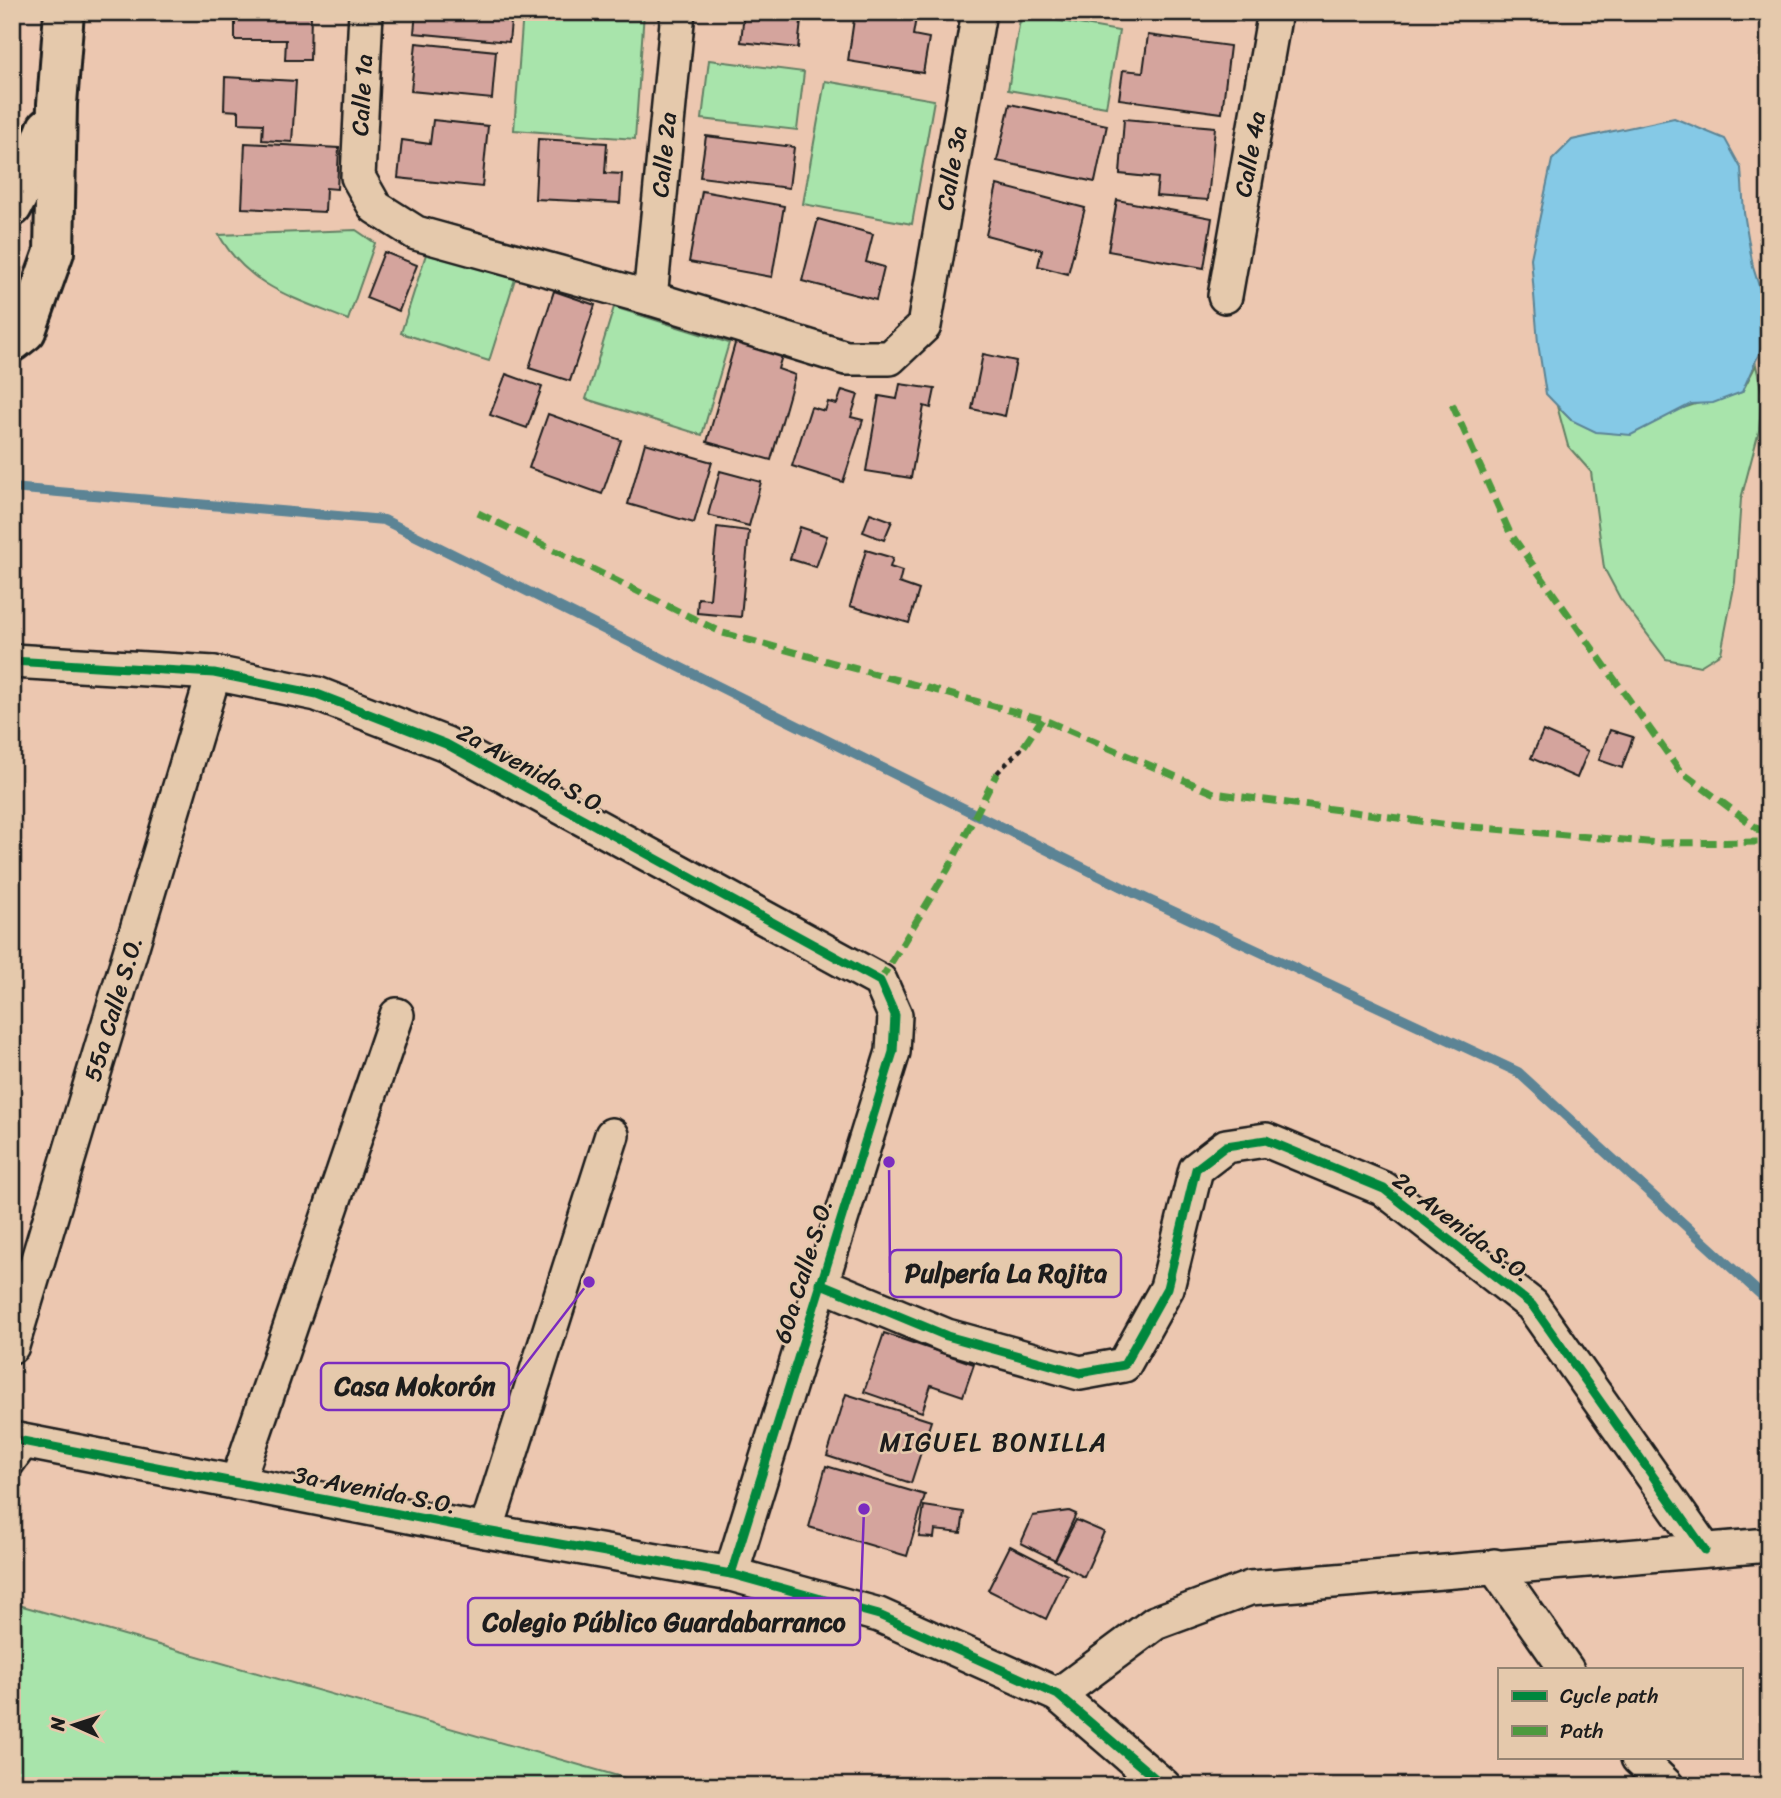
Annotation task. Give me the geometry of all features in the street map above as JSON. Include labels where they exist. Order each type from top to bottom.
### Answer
[{"type":"main road","points":[[12,342],[26,331],[54,252],[57,103],[64,12]]},
{"type":"main road","points":[[12,206],[27,179],[57,103]]},
{"type":"street","name":"Calle 1a","points":[[366,12],[358,177],[375,207],[416,233],[650,298]]},
{"type":"street","name":"Calle 2a","points":[[650,298],[678,12]]},
{"type":"street","name":"Calle 3a","points":[[650,298],[846,358],[890,358],[924,326],[979,12]]},
{"type":"street","name":"Calle 4a","points":[[1225,296],[1275,12]]},
{"type":"street","name":"2a Avenida S.O.","points":[[12,661],[214,673],[317,694],[446,744],[880,981]]},
{"type":"street","name":"55a Calle S.O.","points":[[12,1346],[214,673]]},
{"type":"street","name":"60a Calle S.O.","points":[[731,1574],[819,1283],[893,1052],[895,1015],[880,981]]},
{"type":"street","points":[[237,1483],[397,1015]]},
{"type":"street","points":[[486,1531],[612,1135]]},
{"type":"street","name":"2a Avenida S.O.","points":[[819,1283],[947,1336],[1080,1373],[1124,1365],[1167,1288],[1196,1169],[1226,1146],[1266,1140],[1384,1189],[1532,1305],[1705,1550]]},
{"type":"street","name":"3a Avenida S.O.","points":[[22,1441],[486,1531],[731,1574],[879,1615],[1058,1695]]},
{"type":"street","points":[[1164,1786],[1058,1695],[1155,1623],[1251,1588],[1769,1545]]},
{"type":"street","points":[[1494,1566],[1566,1668]]},
{"type":"street","points":[[1639,1759],[1667,1786]]},
{"type":"lane","points":[[12,1469],[22,1441]]},
{"type":"path","points":[[997,773],[1024,746]]},
{"type":"green space","points":[[12,12],[19,12],[16,58],[12,73]]},
{"type":"green space","points":[[523,12],[644,12],[635,139],[514,130]]},
{"type":"green space","points":[[1021,14],[1119,31],[1106,107],[1008,90]]},
{"type":"green space","points":[[709,60],[804,72],[797,130],[702,119]]},
{"type":"green space","points":[[825,81],[934,100],[912,224],[803,204]]},
{"type":"green space","points":[[356,230],[375,243],[348,320],[292,298],[259,279],[231,253],[219,235]]},
{"type":"green space","points":[[427,251],[515,279],[489,361],[401,333]]},
{"type":"green space","points":[[614,307],[729,343],[702,435],[586,399]]},
{"type":"green space","points":[[1756,365],[1762,393],[1759,431],[1741,499],[1735,582],[1721,653],[1700,666],[1666,659],[1620,598],[1604,568],[1591,472],[1568,446],[1557,406],[1571,420],[1676,411],[1742,392]]},
{"type":"green space","points":[[12,1603],[653,1786],[12,1786]]},
{"type":"water","points":[[1674,118],[1725,139],[1741,168],[1744,213],[1753,267],[1769,318],[1769,331],[1742,392],[1713,403],[1691,404],[1631,435],[1596,432],[1571,420],[1546,394],[1538,343],[1531,258],[1552,160],[1572,140]]},
{"type":"building","points":[[235,12],[311,12],[310,60],[285,60],[286,40],[235,40]]},
{"type":"building","points":[[416,12],[512,12],[509,42],[414,33]]},
{"type":"building","points":[[744,12],[802,12],[798,48],[741,42]]},
{"type":"building","points":[[855,12],[917,12],[913,35],[929,38],[923,73],[848,61]]},
{"type":"building","points":[[1193,12],[1243,12],[1242,21]]},
{"type":"building","points":[[1148,35],[1230,46],[1222,113],[1119,99],[1123,70],[1143,72]]},
{"type":"building","points":[[416,43],[496,51],[492,99],[411,91]]},
{"type":"building","points":[[225,77],[296,81],[292,142],[262,140],[263,124],[239,123],[239,111],[224,110]]},
{"type":"building","points":[[1010,104],[1107,125],[1095,182],[997,161]]},
{"type":"building","points":[[1124,119],[1215,127],[1208,200],[1156,196],[1158,178],[1120,174]]},
{"type":"building","points":[[433,120],[488,126],[482,187],[398,178],[402,140],[430,144]]},
{"type":"building","points":[[706,136],[794,147],[789,188],[700,177]]},
{"type":"building","points":[[538,139],[607,143],[605,173],[622,174],[620,203],[535,199]]},
{"type":"building","points":[[245,143],[339,148],[337,189],[326,188],[325,212],[242,208]]},
{"type":"building","points":[[997,185],[1085,208],[1068,274],[1038,266],[1042,250],[986,235]]},
{"type":"building","points":[[702,191],[784,206],[772,277],[689,262]]},
{"type":"building","points":[[1117,200],[1212,218],[1204,268],[1108,251]]},
{"type":"building","points":[[818,219],[873,234],[866,262],[884,267],[876,300],[802,281]]},
{"type":"building","points":[[384,252],[417,265],[399,311],[366,298]]},
{"type":"building","points":[[554,291],[595,305],[570,381],[529,368]]},
{"type":"building","points":[[738,333],[785,346],[778,369],[795,375],[771,460],[707,442]]},
{"type":"building","points":[[983,354],[1016,361],[1005,416],[972,409]]},
{"type":"building","points":[[506,374],[542,387],[527,428],[490,415]]},
{"type":"building","points":[[900,384],[935,389],[931,408],[924,406],[911,478],[866,471],[879,396],[897,399]]},
{"type":"building","points":[[842,390],[858,395],[851,417],[863,420],[843,482],[792,466],[811,407],[825,411],[828,402],[837,404]]},
{"type":"building","points":[[548,414],[621,440],[602,494],[529,468]]},
{"type":"building","points":[[645,443],[712,462],[694,523],[628,504]]},
{"type":"building","points":[[720,471],[761,482],[749,526],[708,515]]},
{"type":"building","points":[[870,513],[892,521],[884,540],[863,532]]},
{"type":"building","points":[[717,527],[749,531],[741,617],[697,613],[698,598],[710,599]]},
{"type":"building","points":[[800,527],[827,536],[816,567],[790,559]]},
{"type":"building","points":[[866,550],[893,558],[890,567],[902,571],[899,583],[919,590],[909,623],[850,606]]},
{"type":"building","points":[[1610,730],[1633,737],[1622,768],[1599,760]]},
{"type":"building","points":[[1543,731],[1588,751],[1577,778],[1531,758]]},
{"type":"building","points":[[884,1333],[974,1364],[963,1396],[931,1385],[922,1412],[864,1392]]},
{"type":"building","points":[[846,1394],[931,1421],[911,1483],[827,1456]]},
{"type":"building","points":[[826,1466],[925,1495],[907,1556],[809,1527]]},
{"type":"building","points":[[924,1506],[964,1512],[961,1533],[935,1530],[934,1538],[919,1537]]},
{"type":"building","points":[[1069,1511],[1076,1514],[1055,1560],[1021,1543],[1033,1516]]},
{"type":"building","points":[[1076,1520],[1104,1532],[1084,1577],[1055,1560]]},
{"type":"building","points":[[1010,1546],[1067,1575],[1046,1619],[988,1590]]},
{"type":"waterway","points":[[12,488],[384,520],[1136,894],[1518,1072],[1769,1302]]},
{"type":"marked path","points":[[1452,404],[1510,533],[1680,771],[1769,837]]},
{"type":"marked path","points":[[478,513],[723,633],[1042,719],[1214,793],[1449,825],[1659,843],[1769,842]]},
{"type":"marked path","points":[[1024,746],[1042,719]]},
{"type":"marked path","points":[[880,981],[948,869],[997,773]]},
{"type":"cycle path","points":[[12,661],[214,673],[317,694],[446,744],[880,981],[895,1015],[893,1052],[731,1574]]},
{"type":"cycle path","points":[[819,1283],[947,1336],[1080,1373],[1124,1365],[1167,1288],[1196,1169],[1226,1146],[1266,1140],[1384,1189],[1532,1305],[1705,1550]]},
{"type":"cycle path","points":[[12,1439],[486,1531],[731,1574],[879,1615],[1058,1695],[1164,1786]]},
{"type":"place","name":"Pulpería La Rojita","points":[[889,1162]]},
{"type":"place","name":"Casa Mokorón","points":[[589,1282]]},
{"type":"place","name":"Colegio Público Guardabarranco","points":[[864,1509]]},
{"type":"district","name":"MIGUEL BONILLA","points":[[994,1442]]}]
